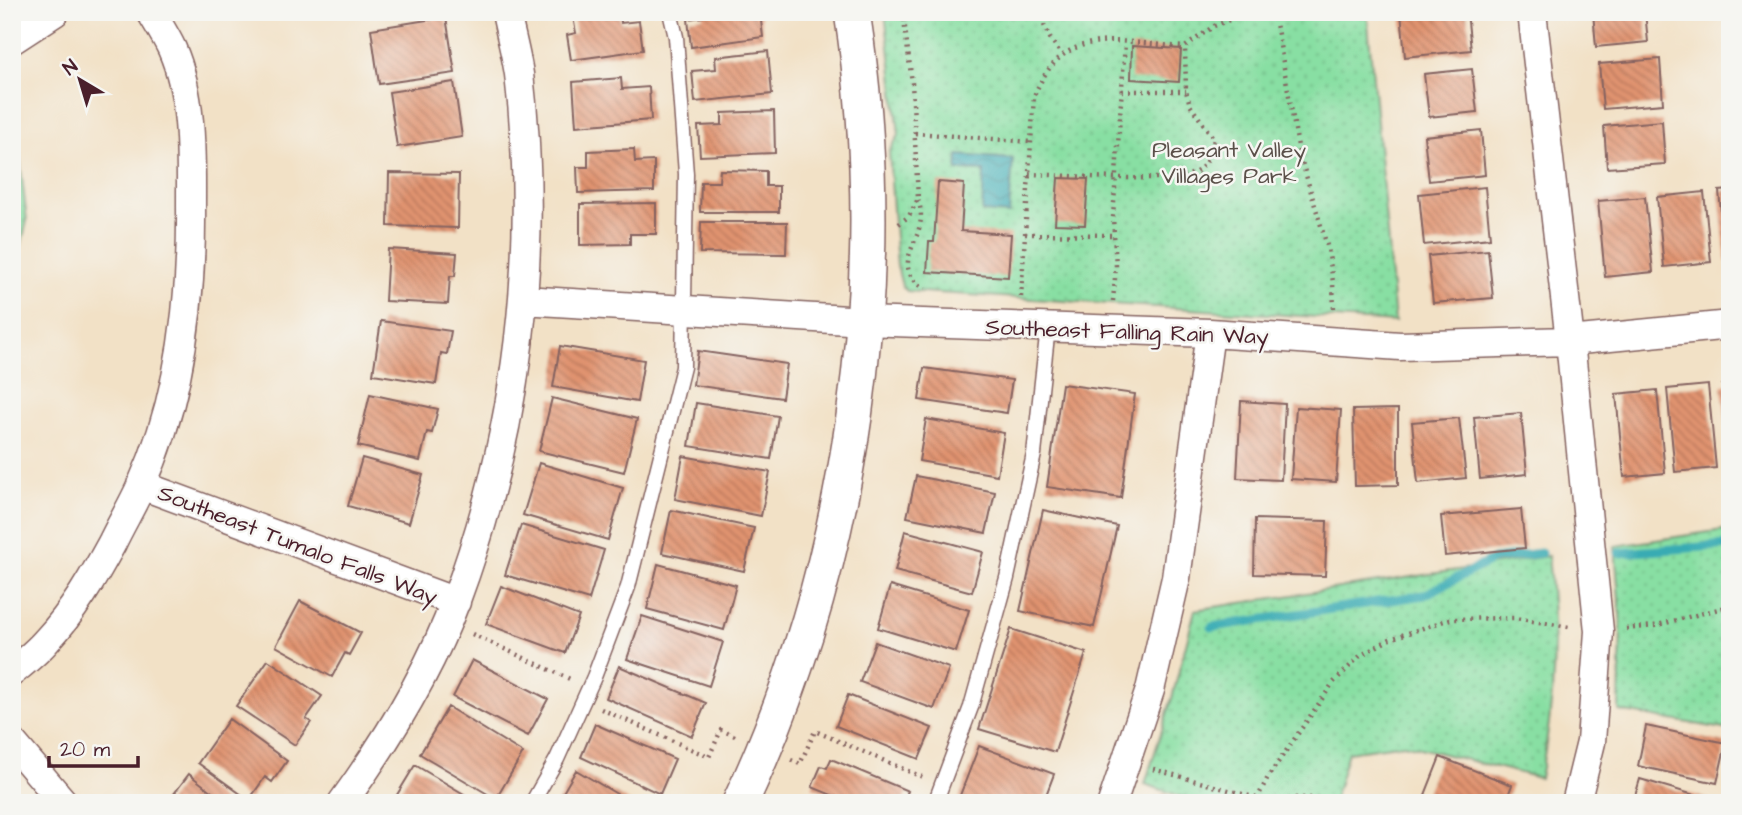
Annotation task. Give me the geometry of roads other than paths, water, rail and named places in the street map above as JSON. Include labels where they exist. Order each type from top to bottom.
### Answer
[{"type":"street","points":[[12,40],[55,12]]},
{"type":"street","points":[[12,673],[46,641],[76,604],[97,571],[141,485],[159,437],[176,373],[186,316],[191,252],[191,157],[183,86],[172,49],[151,12]]},
{"type":"street","points":[[342,803],[392,730],[451,612],[488,508],[503,439],[523,300],[526,169],[519,72],[506,12]]},
{"type":"street","points":[[740,803],[765,749],[807,631],[837,509],[852,427],[864,321],[868,171],[852,12]]},
{"type":"street","points":[[1532,12],[1570,341],[1599,631],[1591,742],[1576,803]]},
{"type":"street","name":"Southeast Falling Rain Way","points":[[523,300],[864,321],[1210,333],[1400,346],[1570,341],[1730,325]]},
{"type":"street","points":[[1112,803],[1150,690],[1176,578],[1210,333]]},
{"type":"street","name":"Southeast Tumalo Falls Way","points":[[141,485],[451,612]]},
{"type":"street","points":[[12,742],[64,803]]},
{"type":"lane","points":[[531,803],[557,759],[628,587],[683,367],[686,310],[686,174],[676,37],[670,12]]},
{"type":"lane","points":[[935,803],[971,707],[1007,578],[1034,454],[1048,327]]},
{"type":"water","points":[[958,155],[1013,159],[1009,214],[982,212],[984,171],[957,170]]},
{"type":"waterway","points":[[1619,553],[1730,545]]},
{"type":"waterway","points":[[1212,627],[1424,595],[1494,559],[1541,553]]},
{"type":"park label","name":"Pleasant Valley Villages Park","points":[[1229,162]]}]
